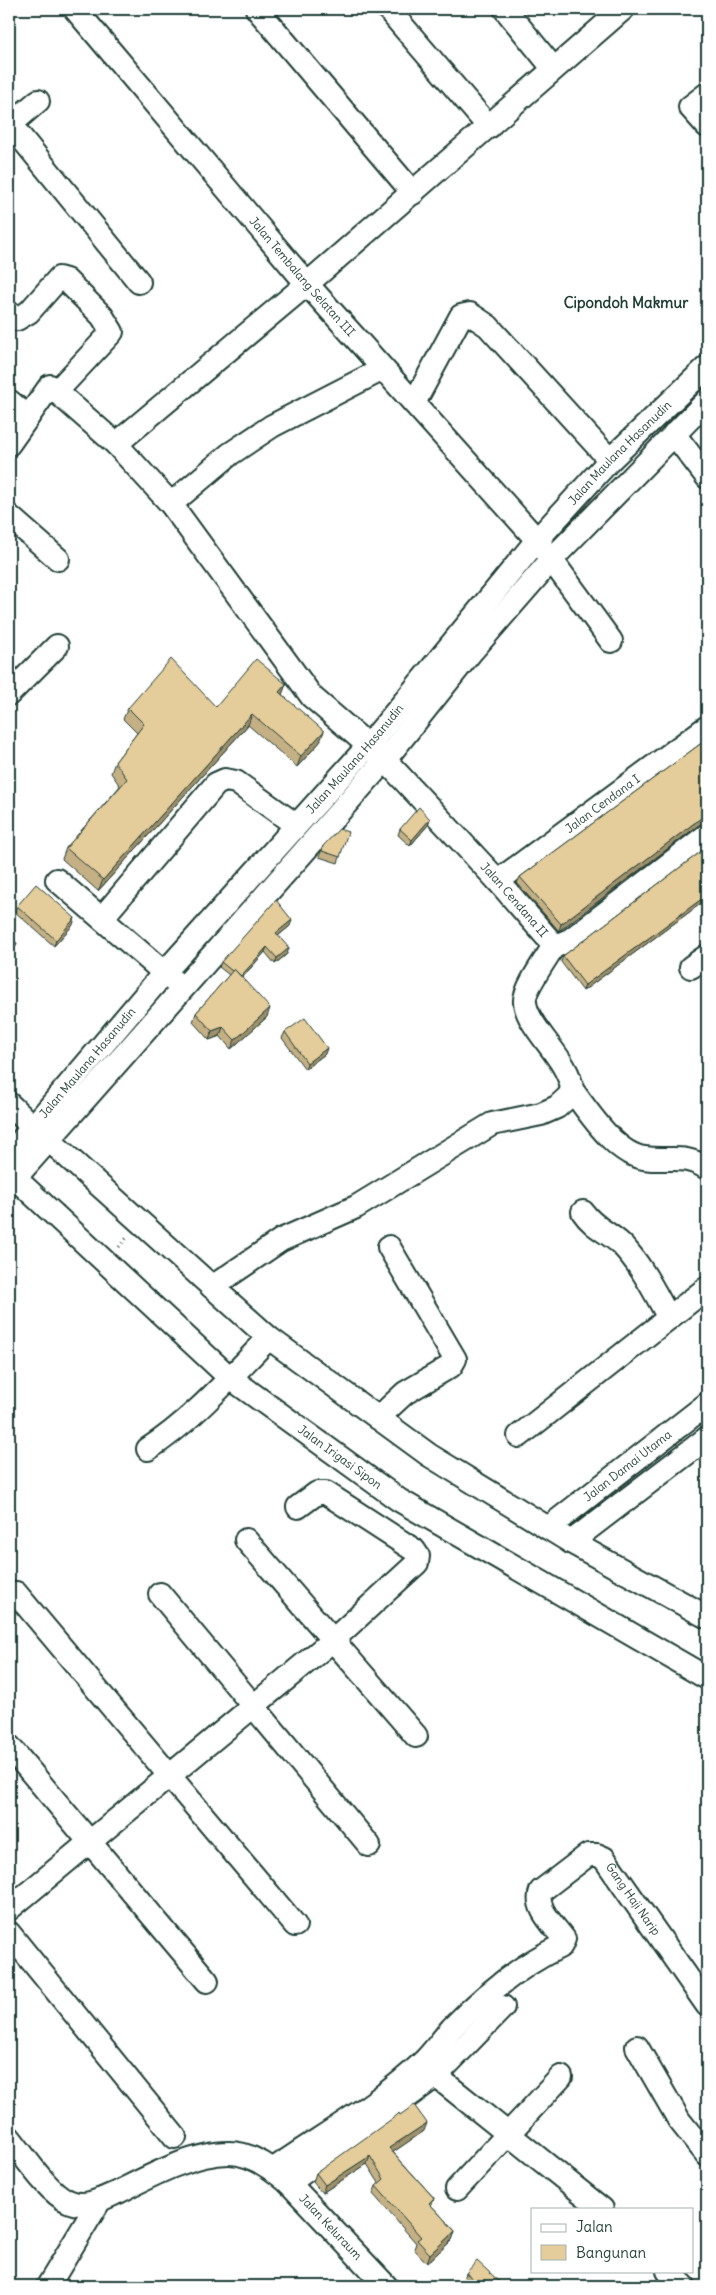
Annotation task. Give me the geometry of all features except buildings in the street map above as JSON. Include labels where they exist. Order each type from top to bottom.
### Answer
[{"type":"street","name":"Jalan Tembalang Selatan III","points":[[75,9],[308,284],[552,559]]},
{"type":"street","points":[[257,9],[413,193]]},
{"type":"street","points":[[388,9],[489,127]]},
{"type":"street","points":[[505,9],[553,68]]},
{"type":"street","points":[[116,444],[308,284],[622,9]]},
{"type":"street","points":[[707,94],[690,107],[707,126]]},
{"type":"street","points":[[38,101],[10,125],[139,282]]},
{"type":"street","points":[[9,313],[17,319],[29,312],[59,278],[66,280],[102,316],[112,332],[57,391],[50,386],[9,444]]},
{"type":"street","points":[[414,403],[462,316],[470,314],[488,326],[610,460]]},
{"type":"street","name":"Jalan Maulana Hasanudin","points":[[14,1172],[31,1127],[153,963],[204,929],[296,825],[360,738],[536,540],[610,460],[707,367]]},
{"type":"street","points":[[171,504],[230,454],[272,426],[383,369]]},
{"type":"street","name":"Jalan Cendana II","points":[[57,391],[116,444],[171,504],[312,697],[385,760],[555,944],[570,940],[707,835]]},
{"type":"street","points":[[9,401],[28,417]]},
{"type":"street","name":"Jalan Maulana Hasanudin","points":[[31,1127],[184,990],[385,760],[472,650],[552,559],[707,401]]},
{"type":"street","points":[[674,434],[707,477]]},
{"type":"street","points":[[9,516],[58,558]]},
{"type":"street","points":[[552,559],[611,641]]},
{"type":"street","points":[[9,694],[57,646]]},
{"type":"street","name":"Jalan Cendana I","points":[[498,881],[707,727]]},
{"type":"street","points":[[102,918],[216,784],[225,780],[236,782],[296,825]]},
{"type":"street","points":[[57,880],[184,990]]},
{"type":"street","points":[[204,929],[223,944]]},
{"type":"street","points":[[212,1287],[281,1240],[356,1207],[492,1124],[549,1110],[563,1102],[572,1090],[572,1083],[564,1067],[533,1021],[524,1002],[527,991],[555,944]]},
{"type":"street","points":[[572,1090],[610,1137],[627,1154],[644,1158],[692,1159],[707,1168]]},
{"type":"street","points":[[31,1127],[212,1287],[267,1340],[429,1454],[571,1542],[707,1617]]},
{"type":"street","name":"Jalan Irigasi Sipon","points":[[14,1172],[232,1375],[399,1500],[707,1678]]},
{"type":"street","points":[[583,1212],[596,1228],[620,1244],[651,1287],[669,1318]]},
{"type":"street","points":[[378,1418],[405,1393],[451,1366],[455,1359],[389,1247]]},
{"type":"street","points":[[519,1436],[707,1288]]},
{"type":"street","points":[[148,1449],[201,1406],[267,1340]]},
{"type":"street","name":"Jalan Damai Utama","points":[[548,1528],[707,1404]]},
{"type":"street","name":"Jalan Damai Utama","points":[[571,1542],[707,1438]]},
{"type":"street","points":[[9,1909],[253,1704],[333,1640],[416,1566],[418,1560],[417,1553],[326,1493],[317,1493],[298,1507]]},
{"type":"street","points":[[246,1540],[416,1736]]},
{"type":"street","points":[[16,1593],[295,1925]]},
{"type":"street","points":[[160,1594],[369,1845]]},
{"type":"street","points":[[9,1746],[207,1981]]},
{"type":"street","name":"Gang Haji Narip","points":[[281,2176],[426,2059],[451,2029],[506,1978],[536,1958],[562,1946],[564,1938],[540,1906],[538,1899],[542,1891],[588,1855],[600,1856],[707,2005]]},
{"type":"street","points":[[9,1933],[175,2136]]},
{"type":"street","points":[[9,2137],[56,2194],[78,2204],[100,2200],[151,2176],[192,2160],[230,2153],[250,2158],[281,2176],[436,2076],[503,2008]]},
{"type":"street","points":[[637,2047],[679,2120],[707,2155]]},
{"type":"street","points":[[436,2076],[601,2208]]},
{"type":"street","points":[[458,2188],[561,2077]]},
{"type":"street","name":"Jalan Keluraum","points":[[281,2176],[386,2286]]},
{"type":"street","points":[[48,2286],[100,2200]]},
{"type":"street","points":[[669,2272],[684,2286]]},
{"type":"path","points":[[113,1254],[132,1232]]},
{"type":"district","name":"Cipondoh Makmur","points":[[626,303]]}]
